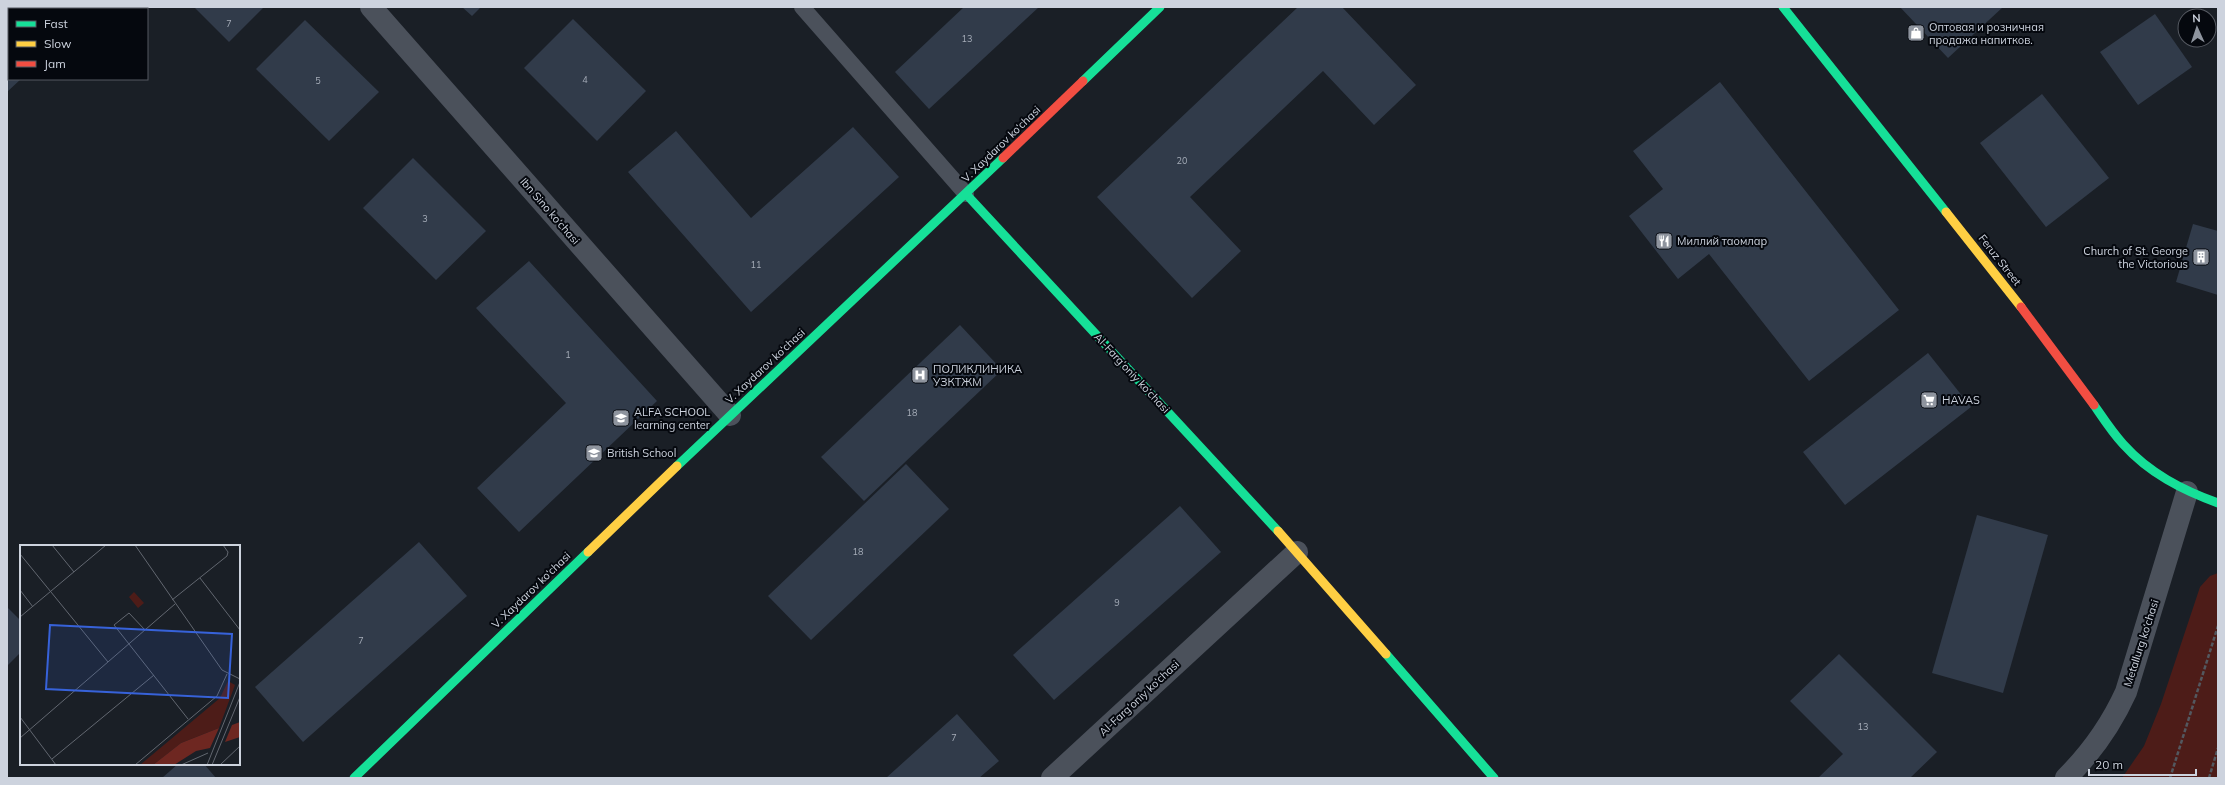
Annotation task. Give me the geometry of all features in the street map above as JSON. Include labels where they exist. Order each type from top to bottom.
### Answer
[{"type":"street","name":"Ibn Sino ko‘chasi","points":[[371,7],[730,415]]},
{"type":"street","name":"V. Xaydarov ko‘chasi","points":[[354,778],[730,415],[966,194],[1160,7]]},
{"type":"street","name":"Feruz Street","points":[[1783,7],[2006,287],[2100,416],[2123,444],[2149,468],[2187,492],[2218,503]]},
{"type":"street","name":"Al-Farg‘oniy ko‘chasi","points":[[966,194],[1297,552],[1494,778]]},
{"type":"street","name":"Metallurg ko‘chasi","points":[[2066,778],[2100,739],[2126,692],[2187,492]]},
{"type":"street","name":"Al-Farg‘oniy ko‘chasi","points":[[1052,778],[1297,552]]},
{"type":"lane","points":[[802,7],[966,194]]},
{"type":"path","points":[[2170,778],[2218,626]]},
{"type":"path","points":[[2208,778],[2218,748]]},
{"type":"shaded area","points":[[2218,573],[2218,778],[2122,778],[2144,746],[2161,704],[2200,587],[2210,576]]},
{"type":"building","points":[[194,7],[264,7],[229,42]]},
{"type":"building","points":[[462,7],[481,7],[472,16]]},
{"type":"building","points":[[964,7],[1039,7],[929,109],[895,72]]},
{"type":"building","points":[[1298,7],[1342,7],[1416,85],[1374,125],[1323,71],[1190,197],[1241,251],[1192,298],[1097,197]]},
{"type":"building","points":[[1900,7],[2003,7],[1948,58]]},
{"type":"building","points":[[2155,14],[2177,46],[2177,48],[2179,48],[2192,67],[2138,105],[2100,52]]},
{"type":"building","points":[[573,19],[646,91],[597,141],[524,68]]},
{"type":"building","points":[[305,20],[379,92],[329,141],[256,69]]},
{"type":"building","points":[[7,29],[8,80],[20,80],[7,92]]},
{"type":"building","points":[[1720,82],[1899,310],[1809,381],[1709,254],[1678,279],[1629,216],[1663,189],[1633,151]]},
{"type":"building","points":[[2042,94],[2109,178],[2046,227],[1980,143]]},
{"type":"building","points":[[853,127],[899,177],[751,312],[628,172],[676,131],[751,218]]},
{"type":"building","points":[[413,158],[486,231],[436,280],[363,208]]},
{"type":"building","name":"Church of St. George the Victorious","points":[[2193,224],[2218,231],[2218,295],[2176,282]]},
{"type":"building","points":[[529,261],[657,401],[519,532],[477,488],[566,403],[476,308]]},
{"type":"building","points":[[960,325],[1002,370],[864,501],[821,457]]},
{"type":"building","points":[[1928,353],[1971,407],[1845,505],[1803,452]]},
{"type":"building","points":[[906,464],[949,509],[811,640],[768,596]]},
{"type":"building","points":[[1180,506],[1221,552],[1054,700],[1013,655]]},
{"type":"building","points":[[1977,515],[2048,535],[2003,693],[1932,673]]},
{"type":"building","points":[[419,542],[467,596],[303,742],[255,687]]},
{"type":"building","points":[[7,607],[20,620],[20,653],[7,666]]},
{"type":"building","points":[[1839,654],[1937,752],[1910,778],[1818,778],[1843,754],[1790,701]]},
{"type":"building","points":[[957,714],[999,761],[979,778],[886,778]]},
{"type":"building","points":[[177,765],[205,765],[216,778],[162,778]]},
{"type":"traffic: fast","points":[[1083,81],[1160,7]]},
{"type":"traffic: fast","points":[[1783,7],[1946,212]]},
{"type":"traffic: fast","points":[[677,466],[1003,158]]},
{"type":"traffic: fast","points":[[966,194],[1278,531]]},
{"type":"traffic: fast","points":[[2094,405],[2119,439],[2144,464],[2167,480],[2218,503]]},
{"type":"traffic: fast","points":[[354,778],[588,552]]},
{"type":"traffic: fast","points":[[1386,654],[1494,778]]},
{"type":"traffic: slow","points":[[1946,212],[2021,307]]},
{"type":"traffic: slow","points":[[588,552],[677,466]]},
{"type":"traffic: slow","points":[[1278,531],[1386,654]]},
{"type":"traffic: jam","points":[[1003,158],[1083,81]]},
{"type":"traffic: jam","points":[[2021,307],[2094,405]]},
{"type":"place","name":"Оптовая и розничная продажа напитков.","points":[[1916,33]]},
{"type":"place","name":"Миллий таомлар","points":[[1664,241]]},
{"type":"place","name":"Church of St. George the Victorious","points":[[2201,257]]},
{"type":"place","name":"ПОЛИКЛИНИКА УЗКТЖМ","points":[[920,375]]},
{"type":"place","name":"HAVAS","points":[[1929,400]]},
{"type":"place","name":"ALFA SCHOOL learning center","points":[[621,418]]},
{"type":"place","name":"British School","points":[[594,453]]}]
